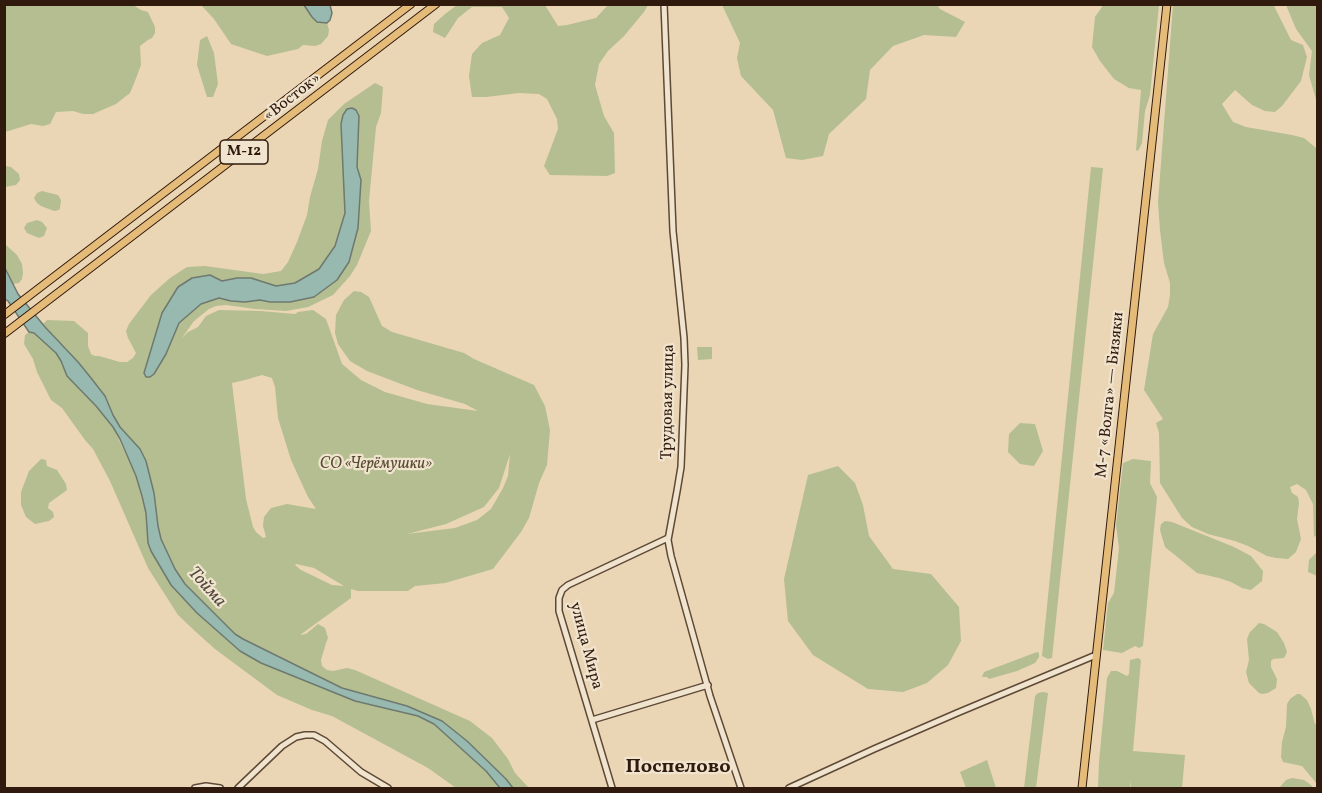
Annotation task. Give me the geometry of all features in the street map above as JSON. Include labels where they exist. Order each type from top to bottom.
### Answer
[{"type":"main road","name":"«Восток»","points":[[4,315],[411,4]]},
{"type":"main road","name":"«Восток»","points":[[4,334],[436,4]]},
{"type":"main road","name":"М-7 «Волга» — Бизяки","points":[[1082,789],[1167,4]]},
{"type":"street","name":"Трудовая улица","points":[[664,4],[673,231],[685,365],[681,467],[668,538],[671,556],[708,685],[741,789]]},
{"type":"street","name":"улица Мира","points":[[612,789],[558,608],[560,594],[568,585],[668,538]]},
{"type":"street","points":[[789,789],[884,745],[1096,656]]},
{"type":"street","points":[[591,720],[708,685]]},
{"type":"street","points":[[238,789],[282,746],[296,737],[314,735],[325,741],[361,772],[388,789]]},
{"type":"street","points":[[195,789],[206,786],[220,789]]},
{"type":"green space","points":[[5,4],[133,5],[148,12],[155,27],[155,33],[152,38],[140,46],[141,65],[130,93],[116,104],[93,114],[73,111],[56,112],[50,124],[43,126],[31,124],[5,132]]},
{"type":"green space","points":[[1104,4],[1159,5],[1150,95],[1145,111],[1142,143],[1138,151],[1136,150],[1141,90],[1129,88],[1114,79],[1092,47],[1095,17]]},
{"type":"green space","points":[[201,5],[304,5],[317,21],[327,23],[328,36],[321,44],[315,46],[303,45],[298,49],[267,56],[231,44]]},
{"type":"green space","points":[[457,5],[545,5],[558,26],[596,18],[608,5],[648,5],[599,64],[595,85],[604,116],[614,133],[615,173],[607,176],[550,175],[544,166],[558,129],[557,119],[547,99],[539,94],[519,93],[472,97],[469,76],[472,54],[482,43],[500,35],[509,18],[502,7],[472,7],[458,18],[445,38],[433,32],[434,24]]},
{"type":"green space","points":[[722,5],[937,5],[940,9],[965,22],[956,37],[924,35],[893,46],[870,70],[866,99],[829,134],[823,156],[802,160],[786,158],[773,110],[741,76],[737,58],[740,43]]},
{"type":"green space","points":[[1173,5],[1274,6],[1291,40],[1303,45],[1307,57],[1301,81],[1275,112],[1265,111],[1252,105],[1235,90],[1222,104],[1233,122],[1246,127],[1304,138],[1316,148],[1318,156],[1317,535],[1314,537],[1313,504],[1306,490],[1297,484],[1290,487],[1292,493],[1298,497],[1297,519],[1301,539],[1296,552],[1288,559],[1267,556],[1235,541],[1208,534],[1192,527],[1182,518],[1160,483],[1159,433],[1156,423],[1163,419],[1144,390],[1153,334],[1168,307],[1170,295],[1170,283],[1164,263],[1158,202]]},
{"type":"green space","points":[[1286,5],[1317,5],[1317,103],[1309,75],[1312,51],[1296,29]]},
{"type":"green space","points":[[207,36],[214,53],[218,84],[213,97],[207,97],[197,65],[200,40]]},
{"type":"green space","name":"СО «Черёмушки»","points":[[375,83],[383,87],[381,113],[376,127],[369,201],[371,231],[350,276],[333,295],[308,307],[286,311],[216,306],[194,321],[182,338],[198,327],[206,316],[219,310],[295,314],[313,310],[326,319],[342,364],[361,380],[385,392],[427,404],[478,411],[465,404],[417,390],[367,371],[350,361],[338,344],[335,333],[336,315],[344,300],[354,291],[369,297],[382,326],[392,332],[464,353],[534,385],[545,406],[550,430],[547,465],[529,518],[493,569],[445,583],[415,586],[408,591],[351,589],[351,598],[300,635],[306,634],[318,624],[325,628],[328,638],[321,660],[322,666],[327,670],[347,668],[355,670],[470,721],[492,738],[508,759],[515,773],[529,788],[513,788],[467,741],[442,721],[342,688],[235,634],[185,584],[175,569],[161,539],[154,493],[146,461],[140,449],[120,427],[105,396],[43,324],[47,320],[74,321],[88,333],[88,346],[91,354],[127,362],[136,353],[126,331],[129,324],[151,295],[187,267],[205,266],[263,274],[281,271],[288,262],[307,215],[328,120],[344,104]],"holes":[[[356,110],[359,116],[357,167],[361,180],[358,228],[349,262],[270,302],[231,301],[219,298],[201,303],[179,323],[166,354],[154,374],[192,278],[210,275],[222,281],[251,278],[276,286],[295,283],[319,269],[335,246],[345,213],[344,170]],[[262,375],[272,378],[278,418],[291,460],[316,509],[287,504],[271,508],[264,517],[263,526],[266,537],[263,538],[253,527],[246,499],[232,383]],[[510,454],[508,476],[503,488],[491,509],[477,520],[455,528],[407,534],[446,524],[484,507],[499,488]],[[295,565],[314,568],[344,586],[332,585]]]},
{"type":"green space","points":[[5,166],[11,167],[19,174],[20,180],[16,185],[5,187]]},
{"type":"green space","points":[[1091,167],[1103,168],[1052,658],[1048,659],[1042,656]]},
{"type":"green space","points":[[42,191],[58,195],[61,200],[59,210],[54,211],[37,203],[34,198]]},
{"type":"green space","points":[[37,220],[47,228],[44,236],[39,238],[27,233],[24,228],[27,223]]},
{"type":"green space","points":[[5,244],[17,255],[22,264],[23,273],[19,283],[13,284],[5,266]]},
{"type":"green space","points":[[29,332],[34,333],[56,353],[67,376],[113,427],[136,476],[146,513],[148,543],[151,551],[171,585],[197,613],[240,651],[261,663],[355,701],[418,716],[434,724],[486,771],[500,788],[456,788],[428,768],[332,716],[277,695],[215,649],[178,615],[148,568],[110,481],[93,449],[62,408],[51,400],[24,344],[25,335]]},
{"type":"green space","points":[[697,347],[712,347],[712,359],[698,360]]},
{"type":"green space","points":[[1020,423],[1035,424],[1043,451],[1034,466],[1020,464],[1008,452],[1009,434]]},
{"type":"green space","points":[[41,459],[46,460],[47,466],[57,470],[67,490],[49,503],[48,508],[53,512],[54,517],[49,521],[35,524],[26,517],[21,505],[21,492],[29,471]]},
{"type":"green space","points":[[1133,459],[1151,461],[1150,483],[1157,497],[1143,646],[1139,648],[1135,646],[1122,653],[1103,650],[1108,603],[1114,593],[1119,548],[1116,525],[1123,463]]},
{"type":"green space","points":[[838,466],[855,483],[863,505],[869,536],[893,569],[931,574],[959,607],[961,641],[948,665],[927,683],[903,692],[868,689],[813,655],[788,621],[784,579],[808,475]]},
{"type":"green space","points":[[1165,521],[1234,547],[1251,556],[1263,571],[1262,581],[1251,590],[1219,578],[1197,573],[1165,547],[1160,530],[1161,524]]},
{"type":"green space","points":[[1317,552],[1317,576],[1308,572],[1309,560]]},
{"type":"green space","points":[[1259,623],[1277,632],[1287,652],[1284,658],[1271,661],[1271,667],[1277,679],[1276,688],[1262,694],[1249,683],[1246,672],[1249,660],[1247,639]]},
{"type":"green space","points":[[1037,652],[1039,657],[1035,663],[989,679],[982,677],[984,672]]},
{"type":"green space","points":[[1138,658],[1141,660],[1133,751],[1185,755],[1182,788],[1131,788],[1131,781],[1130,788],[1098,788],[1107,678],[1111,671],[1127,676],[1130,660]]},
{"type":"green space","points":[[1043,692],[1048,693],[1036,788],[1024,788],[1035,696]]},
{"type":"green space","points":[[1297,694],[1307,700],[1317,725],[1317,784],[1302,766],[1283,762],[1281,757],[1287,704]]},
{"type":"green space","points":[[987,760],[996,788],[966,788],[960,772]]},
{"type":"green space","points":[[1292,778],[1304,780],[1313,788],[1279,788],[1286,780]]},
{"type":"water","points":[[304,5],[330,5],[332,13],[330,20],[327,23],[317,22]]},
{"type":"water","points":[[352,108],[359,116],[357,167],[361,180],[358,228],[349,262],[337,280],[314,297],[290,302],[260,300],[245,302],[219,298],[201,304],[179,323],[166,354],[154,374],[146,377],[144,373],[162,313],[178,287],[192,278],[210,275],[222,281],[251,278],[276,286],[295,283],[319,269],[335,246],[345,213],[341,124],[347,109]]},
{"type":"water","points":[[4,266],[18,294],[91,378],[105,396],[120,427],[140,449],[146,461],[154,493],[161,539],[185,584],[235,634],[243,639],[342,688],[407,706],[442,721],[467,741],[513,788],[500,788],[486,771],[434,724],[418,716],[355,701],[261,663],[240,651],[197,613],[171,585],[151,551],[142,496],[120,439],[96,406],[67,376],[56,353],[34,333],[29,332],[5,299]]},
{"type":"district","name":"Поспелово","points":[[678,768]]},
{"type":"water label","name":"Тойма","points":[[206,588]]}]
